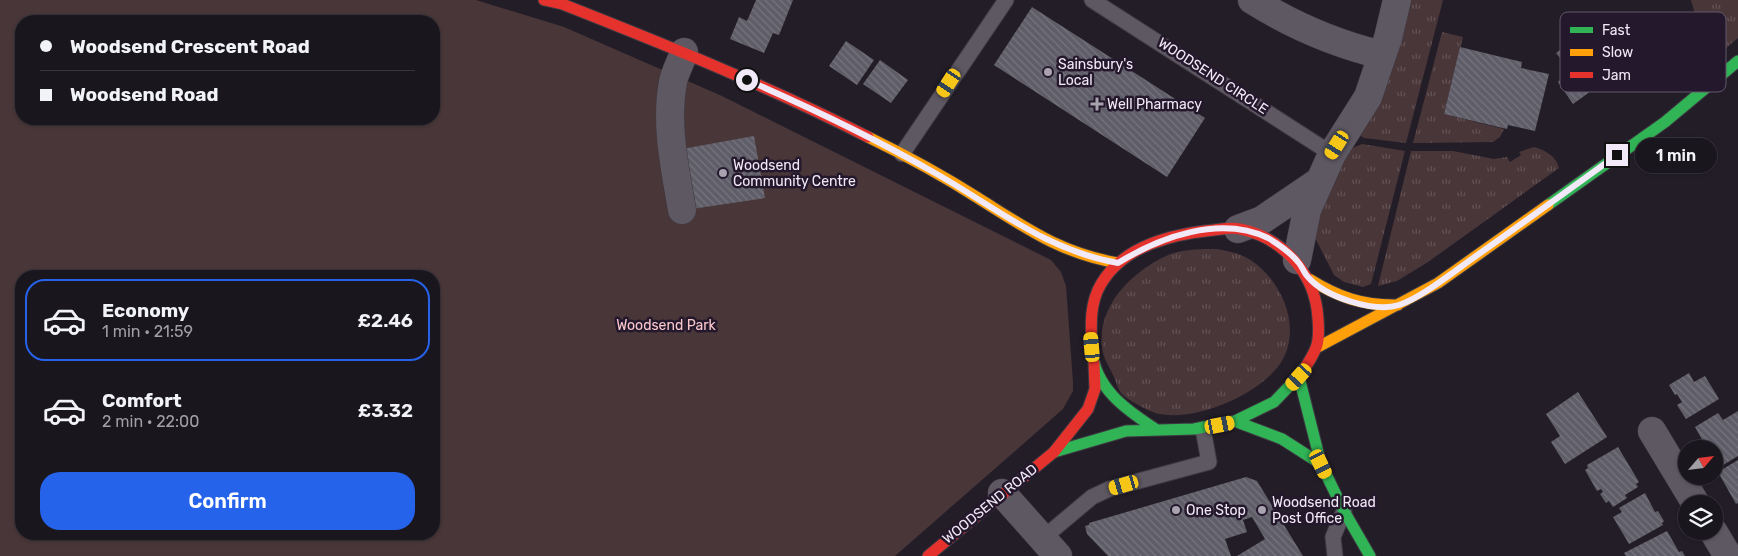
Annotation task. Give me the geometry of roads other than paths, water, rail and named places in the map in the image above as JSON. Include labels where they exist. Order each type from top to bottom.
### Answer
[{"type":"street","points":[[1252,0],[1300,27],[1382,55]]},
{"type":"street","points":[[1318,347],[1317,308],[1303,269],[1307,210],[1332,154],[1368,97],[1397,0]]},
{"type":"street","points":[[556,1],[684,52],[803,104],[902,154],[977,197],[1030,232],[1089,258],[1118,263]]},
{"type":"street","points":[[682,210],[670,132],[670,108],[674,80],[684,52]]},
{"type":"street","points":[[1726,71],[1738,61]]},
{"type":"street","points":[[1318,182],[1269,216],[1238,228],[1206,230],[1171,238],[1143,248],[1118,263],[1102,282],[1093,304],[1091,331],[1094,363],[1105,387],[1124,409],[1154,428],[1203,429],[1237,422],[1264,410],[1282,396],[1299,377],[1318,347],[1438,283],[1664,122],[1700,92]]},
{"type":"street","points":[[1238,228],[1269,239],[1339,297],[1376,307],[1399,305]]},
{"type":"street","points":[[1057,244],[1074,262]]},
{"type":"street","points":[[1088,284],[1093,304]]},
{"type":"street","name":"WOODSEND ROAD","points":[[928,556],[1054,452],[1088,409],[1095,389],[1094,363]]},
{"type":"street","points":[[1299,377],[1321,464],[1344,511],[1370,556]]},
{"type":"street","points":[[1237,422],[1282,439],[1321,464]]},
{"type":"street","name":"WOODSEND ROAD","points":[[1054,452],[1107,436],[1154,428]]},
{"type":"street","points":[[1652,431],[1691,495]]},
{"type":"street","points":[[1002,493],[1050,547]]},
{"type":"street","points":[[1718,540],[1728,556]]},
{"type":"lane","points":[[902,154],[1006,0]]},
{"type":"lane","name":"WOODSEND CIRCLE","points":[[1092,0],[1332,154]]},
{"type":"lane","points":[[1050,547],[1092,497],[1109,489],[1209,462],[1203,429]]},
{"type":"lane","points":[[1335,556],[1333,537],[1344,511]]},
{"type":"place","name":"Sainsbury's Local","points":[[1048,72]]},
{"type":"place","name":"Well Pharmacy","points":[[1097,104]]},
{"type":"place","name":"Woodsend Community Centre","points":[[723,173]]},
{"type":"place","name":"One Stop","points":[[1176,510]]},
{"type":"place","name":"Woodsend Road Post Office","points":[[1262,510]]},
{"type":"park label","name":"Woodsend Park","points":[[666,325]]}]
